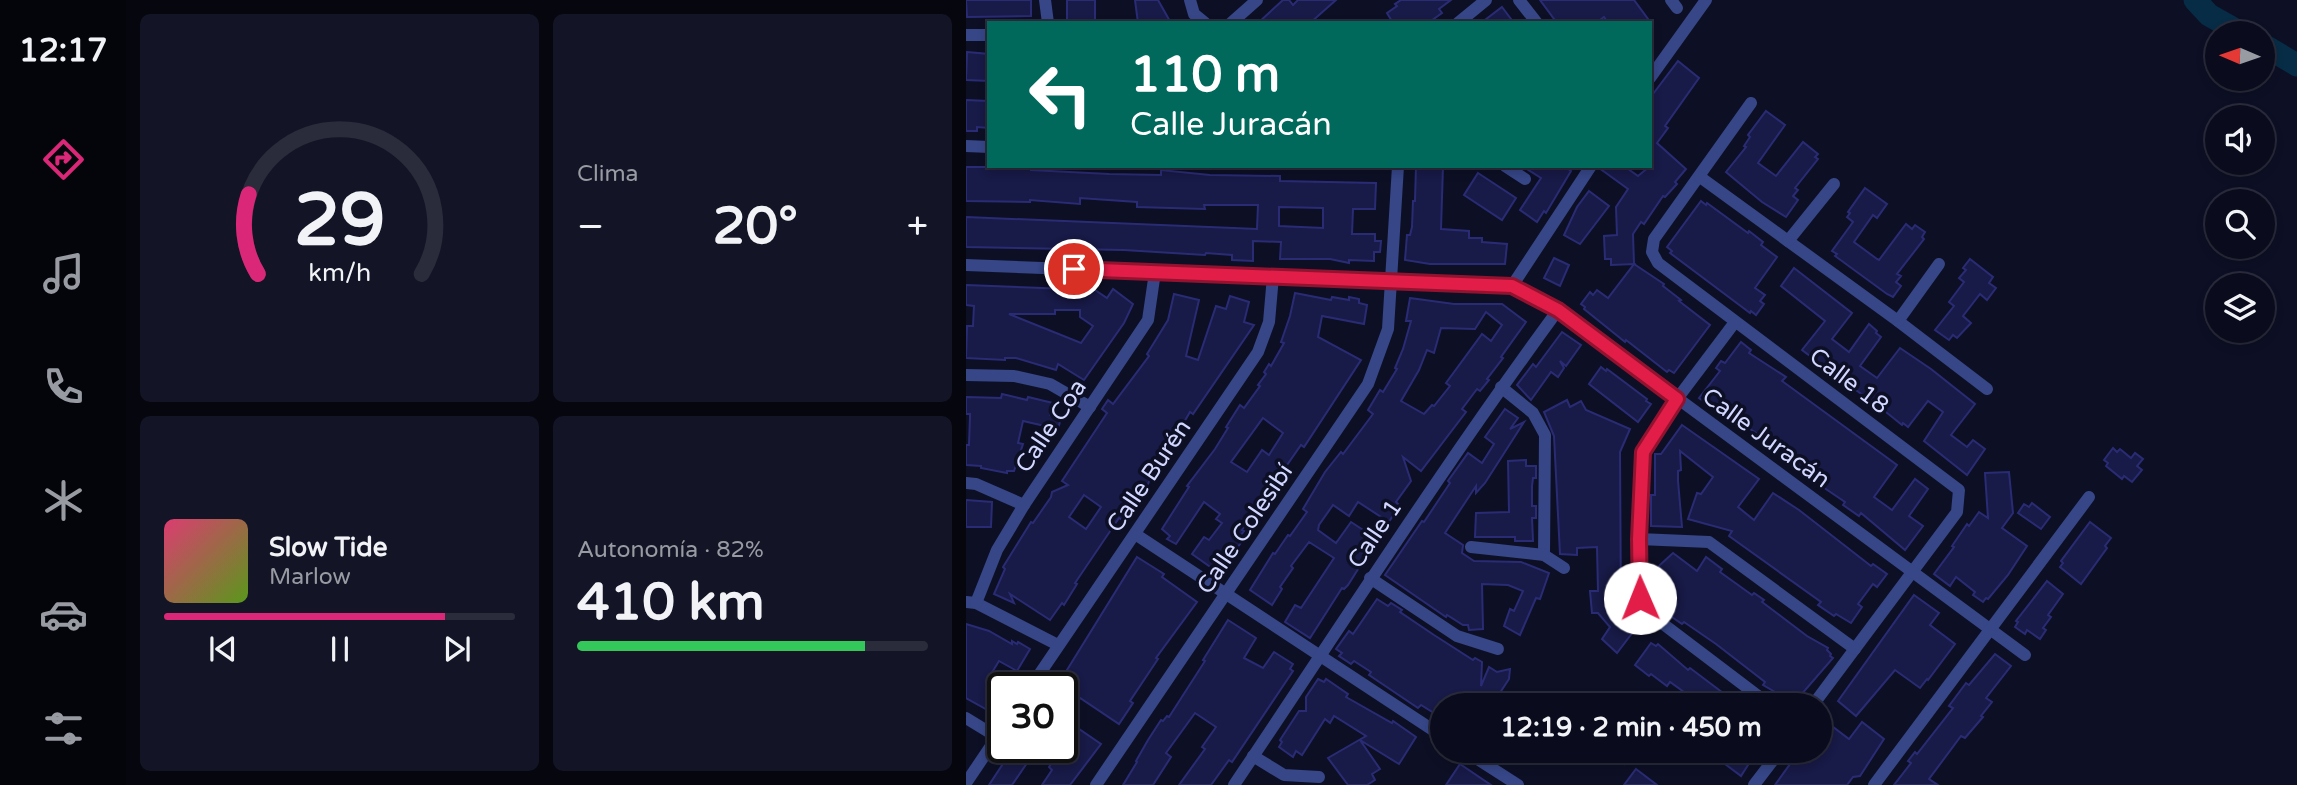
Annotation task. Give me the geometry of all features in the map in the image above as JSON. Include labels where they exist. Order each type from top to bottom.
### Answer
[{"type":"street","points":[[1045,0],[1048,21]]},
{"type":"street","points":[[1190,0],[1194,14],[1203,21]]},
{"type":"street","points":[[1233,21],[1257,0]]},
{"type":"street","points":[[1460,21],[1486,0]]},
{"type":"street","points":[[1519,0],[1535,21]]},
{"type":"street","points":[[1652,75],[1706,0]]},
{"type":"street","points":[[966,35],[987,35]]},
{"type":"street","name":"Calle 18","points":[[1751,103],[1654,239],[1652,252],[1658,263],[1959,490],[1957,512],[1822,693]]},
{"type":"street","points":[[966,146],[987,147]]},
{"type":"street","name":"Calle Colesibí","points":[[1096,785],[1368,384],[1388,330],[1398,168]]},
{"type":"street","points":[[1510,168],[1525,179]]},
{"type":"street","points":[[1512,286],[1590,168]]},
{"type":"street","points":[[1700,177],[1987,389]]},
{"type":"street","points":[[1788,240],[1834,184]]},
{"type":"street","points":[[1898,321],[1940,264]]},
{"type":"street","name":"Calle Juracán","points":[[966,265],[1512,286],[1558,310],[2025,655]]},
{"type":"street","name":"Calle Coa","points":[[971,602],[996,550],[1024,505],[1148,320],[1155,272]]},
{"type":"street","name":"Calle Burén","points":[[1040,672],[1258,352],[1269,322],[1273,276]]},
{"type":"street","name":"Calle 1","points":[[1234,785],[1370,578],[1501,387],[1558,310]]},
{"type":"street","points":[[1735,322],[1677,399],[1643,452],[1639,539],[1640,598],[1646,611],[1754,693]]},
{"type":"street","points":[[966,374],[1014,376],[1049,384],[1090,407]]},
{"type":"street","points":[[1501,387],[1533,413],[1545,435],[1544,555]]},
{"type":"street","points":[[966,483],[976,484],[1024,505]]},
{"type":"street","points":[[1874,785],[2089,497]]},
{"type":"street","points":[[1135,534],[1430,728]]},
{"type":"street","points":[[1639,539],[1709,542],[1855,649]]},
{"type":"street","points":[[1471,547],[1544,555],[1564,568]]},
{"type":"street","points":[[1370,578],[1457,636],[1498,649]]},
{"type":"street","points":[[971,602],[1058,645]]},
{"type":"street","points":[[966,718],[987,727]]},
{"type":"street","points":[[966,783],[987,752]]},
{"type":"street","points":[[1253,756],[1283,775],[1319,778]]},
{"type":"street","points":[[1484,763],[1518,785]]},
{"type":"street","points":[[1754,785],[1771,763]]},
{"type":"building","points":[[966,0],[1031,0],[1031,16],[967,17]]},
{"type":"building","points":[[1067,0],[1095,0],[1095,21],[1067,21]]},
{"type":"building","points":[[1135,0],[1158,0],[1170,21],[1138,21]]},
{"type":"building","points":[[1283,0],[1289,0],[1293,5],[1298,0],[1336,0],[1312,21],[1260,21]]},
{"type":"building","points":[[1401,0],[1451,0],[1439,9],[1442,13],[1431,21],[1392,21],[1387,13],[1397,6],[1395,4]]},
{"type":"building","points":[[1540,0],[1634,0],[1650,21],[1607,21],[1604,17],[1599,21],[1556,21]]},
{"type":"building","points":[[1502,7],[1512,21],[1484,21]]},
{"type":"building","points":[[967,52],[987,54],[987,81],[966,80]]},
{"type":"building","points":[[1678,61],[1699,78],[1665,126],[1668,128],[1657,143],[1686,169],[1675,182],[1677,184],[1663,196],[1644,224],[1641,222],[1633,234],[1634,264],[1611,265],[1611,259],[1605,259],[1604,236],[1617,235],[1616,207],[1628,189],[1599,168],[1627,168],[1638,176],[1648,168],[1652,168],[1652,95]]},
{"type":"building","points":[[966,100],[987,101],[987,128],[977,127],[977,131],[966,131]]},
{"type":"building","points":[[1766,111],[1785,125],[1758,163],[1776,176],[1803,142],[1818,154],[1815,157],[1818,159],[1795,188],[1798,190],[1793,196],[1798,200],[1786,217],[1762,202],[1726,172],[1746,147],[1744,146],[1750,137],[1748,135]]},
{"type":"building","points":[[966,167],[1161,175],[1161,170],[1210,175],[1280,176],[1280,181],[1376,183],[1375,209],[1353,209],[1352,234],[1375,234],[1375,241],[1381,241],[1380,252],[1374,252],[1374,261],[1349,260],[1349,263],[1330,259],[1280,259],[1281,242],[1253,241],[1253,261],[1232,260],[1232,255],[1206,253],[966,247],[966,217],[1257,229],[1258,205],[1204,205],[1205,209],[1137,207],[1137,202],[1080,198],[1080,204],[966,201]],"holes":[[[1279,207],[1323,208],[1323,228],[1279,226]]]},
{"type":"building","points":[[1416,168],[1443,168],[1441,229],[1469,231],[1469,238],[1507,244],[1505,264],[1430,264],[1405,260],[1407,235],[1410,235],[1412,227]]},
{"type":"building","points":[[1525,168],[1567,168],[1571,171],[1546,213],[1544,211],[1537,222],[1520,210],[1541,178]]},
{"type":"building","points":[[1478,173],[1516,198],[1502,220],[1464,195]]},
{"type":"building","points":[[1865,188],[1887,204],[1877,218],[1873,215],[1854,242],[1877,259],[1879,260],[1906,224],[1912,229],[1915,225],[1925,232],[1922,237],[1924,239],[1897,274],[1901,276],[1896,282],[1901,286],[1893,297],[1835,256],[1837,254],[1832,251],[1853,222],[1847,217],[1850,213],[1848,212]]},
{"type":"building","points":[[1589,191],[1609,206],[1580,244],[1564,235],[1577,207]]},
{"type":"building","points":[[1701,201],[1748,233],[1749,231],[1777,257],[1755,288],[1765,295],[1760,301],[1764,304],[1756,315],[1670,253],[1672,251],[1667,247]]},
{"type":"building","points":[[1554,258],[1569,265],[1560,286],[1544,278]]},
{"type":"building","points":[[1970,259],[1993,277],[1989,283],[1996,288],[1987,300],[1980,294],[1963,316],[1971,323],[1957,338],[1953,335],[1949,340],[1935,330],[1954,306],[1949,302],[1964,282],[1959,278]]},
{"type":"building","points":[[1634,264],[1664,284],[1663,286],[1681,300],[1679,301],[1710,325],[1674,373],[1669,370],[1667,372],[1626,340],[1625,342],[1581,304],[1590,292],[1593,295],[1597,290],[1608,298]]},
{"type":"building","points":[[1794,268],[1852,313],[1832,339],[1849,352],[1869,324],[1877,331],[1881,337],[1860,366],[1877,378],[1900,348],[1975,404],[1951,435],[1967,447],[1973,440],[1985,449],[1967,475],[1924,441],[1943,412],[1928,401],[1908,427],[1903,423],[1902,425],[1802,350],[1825,321],[1781,286]]},
{"type":"building","points":[[966,285],[1095,290],[1107,298],[1113,289],[1133,304],[1124,323],[1084,380],[1058,364],[1056,370],[1016,358],[966,358],[967,326],[973,326],[974,306],[966,305]],"holes":[[[1055,310],[1080,310],[1080,317],[1093,326],[1081,343],[1009,314],[1055,314]]]},
{"type":"building","points":[[1295,293],[1331,300],[1332,297],[1359,299],[1359,303],[1367,305],[1364,324],[1322,316],[1318,337],[1361,360],[1304,447],[1301,445],[1269,491],[1273,493],[1262,510],[1257,508],[1242,530],[1244,531],[1241,535],[1245,537],[1219,573],[1192,554],[1204,537],[1209,540],[1222,523],[1216,519],[1220,514],[1204,502],[1176,544],[1167,539],[1170,536],[1162,529],[1189,487],[1187,486],[1215,449],[1240,405],[1244,408],[1260,386],[1258,385],[1266,374],[1264,372],[1269,364],[1271,366],[1284,343],[1281,342]],"holes":[[[1263,418],[1283,433],[1269,455],[1262,450],[1247,472],[1231,462]]]},
{"type":"building","points":[[1174,294],[1199,300],[1186,356],[1198,360],[1216,306],[1226,309],[1230,296],[1249,302],[1244,322],[1254,325],[1193,414],[1190,412],[1164,456],[1161,455],[1146,477],[1150,479],[1148,484],[1124,521],[1119,518],[1075,583],[1077,584],[1064,605],[1062,603],[1050,620],[1010,594],[1014,603],[994,594],[1005,569],[1003,567],[1031,522],[1033,523],[1052,492],[1068,485],[1062,481],[1107,413],[1102,409],[1108,400],[1113,404],[1149,356],[1147,354],[1168,320]],"holes":[[[1084,495],[1101,507],[1086,529],[1069,517]]]},
{"type":"building","points":[[1410,298],[1454,304],[1502,304],[1526,322],[1501,357],[1503,358],[1487,379],[1489,380],[1480,391],[1477,389],[1462,409],[1466,412],[1421,471],[1403,457],[1411,481],[1396,502],[1399,505],[1389,522],[1358,502],[1349,516],[1333,505],[1319,525],[1318,530],[1336,543],[1351,522],[1374,537],[1363,553],[1367,555],[1348,585],[1342,588],[1310,638],[1285,622],[1295,605],[1301,608],[1334,558],[1309,542],[1291,566],[1293,568],[1272,605],[1250,590],[1273,553],[1275,554],[1288,535],[1290,536],[1307,512],[1303,509],[1325,472],[1341,452],[1343,454],[1373,414],[1368,410],[1397,369],[1395,368],[1411,321],[1406,321]],"holes":[[[1486,312],[1502,325],[1491,341],[1482,334],[1446,383],[1450,386],[1424,414],[1401,401],[1427,350],[1434,353],[1441,328],[1475,329]]]},
{"type":"building","points":[[1562,332],[1581,345],[1566,366],[1560,361],[1564,368],[1558,377],[1551,372],[1531,400],[1517,385],[1533,364],[1536,367]]},
{"type":"building","points":[[1741,342],[1751,350],[1749,353],[1786,377],[1782,381],[1897,465],[1874,497],[1892,510],[1915,479],[1928,489],[1909,516],[1923,526],[1905,550],[1861,513],[1859,516],[1843,505],[1845,502],[1814,481],[1815,479],[1763,444],[1766,440],[1716,406],[1714,409],[1699,398],[1720,371],[1716,368],[1721,361],[1725,363]]},
{"type":"building","points":[[1601,367],[1651,404],[1638,422],[1589,384]]},
{"type":"building","points":[[1002,394],[1053,403],[1050,415],[1061,418],[1058,429],[1023,421],[1018,443],[1023,444],[1014,471],[1007,473],[966,465],[970,414],[966,414],[966,397],[1001,398]]},
{"type":"building","points":[[1567,400],[1570,407],[1581,401],[1586,410],[1630,429],[1620,452],[1621,617],[1636,628],[1617,653],[1602,639],[1610,627],[1598,613],[1592,613],[1590,591],[1598,591],[1597,547],[1577,548],[1577,555],[1560,554],[1554,436],[1544,412]]},
{"type":"building","points":[[1505,409],[1518,418],[1510,429],[1524,422],[1485,483],[1476,493],[1476,486],[1445,533],[1463,545],[1462,553],[1474,561],[1521,562],[1549,573],[1540,599],[1536,598],[1520,635],[1504,626],[1510,609],[1514,611],[1523,591],[1508,585],[1482,584],[1483,629],[1469,630],[1468,625],[1463,625],[1447,615],[1446,617],[1385,575],[1422,521],[1424,522],[1468,453],[1482,463],[1494,444],[1485,437]]},
{"type":"building","points":[[1682,425],[1759,479],[1738,507],[1754,520],[1773,493],[1871,566],[1873,564],[1887,574],[1877,587],[1873,584],[1858,604],[1862,607],[1851,623],[1818,605],[1821,602],[1729,536],[1732,531],[1688,519],[1697,493],[1701,494],[1713,477],[1680,451],[1681,470],[1678,471],[1678,481],[1682,527],[1651,526],[1651,495],[1655,495],[1655,454],[1661,454]]},
{"type":"building","points":[[2113,448],[2117,452],[2120,449],[2131,458],[2135,453],[2143,459],[2137,466],[2142,470],[2132,482],[2124,476],[2122,479],[2106,466],[2108,463],[2104,460]]},
{"type":"building","points":[[1526,460],[1526,466],[1536,466],[1536,478],[1533,478],[1532,486],[1532,506],[1536,506],[1536,518],[1532,518],[1533,541],[1515,541],[1515,537],[1475,537],[1476,513],[1509,512],[1508,461]]},
{"type":"building","points":[[2009,472],[2013,513],[2002,528],[2027,546],[2008,575],[1983,602],[1956,577],[1950,586],[1934,574],[1967,524],[1969,526],[1979,512],[1988,518],[1985,473]]},
{"type":"building","points":[[966,500],[992,502],[991,527],[966,527]]},
{"type":"building","points":[[2032,503],[2050,517],[2041,529],[2018,513],[2024,504],[2029,507]]},
{"type":"building","points":[[2090,522],[2111,538],[2105,546],[2107,548],[2081,584],[2060,567],[2063,563],[2061,561]]},
{"type":"building","points":[[1673,553],[1697,571],[1706,557],[1722,569],[1720,572],[1752,595],[1754,593],[1764,600],[1762,602],[1807,636],[1828,648],[1833,658],[1803,693],[1777,693],[1763,685],[1765,682],[1716,644],[1666,613],[1675,601],[1650,579]]},
{"type":"building","points":[[1137,557],[1164,574],[1162,577],[1197,602],[1156,658],[1158,659],[1130,701],[1133,703],[1119,724],[1080,698],[1078,701],[1078,672],[1066,672]]},
{"type":"building","points":[[2047,581],[2063,594],[2048,615],[2051,617],[2043,628],[2046,630],[2040,639],[2027,630],[2025,634],[2015,627],[2018,622],[2016,621]]},
{"type":"building","points":[[1914,595],[1939,613],[1930,625],[1955,644],[1920,688],[1895,670],[1856,716],[1838,701]]},
{"type":"building","points":[[1377,599],[1388,606],[1391,603],[1434,635],[1473,660],[1475,658],[1482,662],[1481,686],[1489,667],[1497,672],[1510,669],[1509,679],[1500,693],[1430,693],[1430,711],[1421,705],[1418,708],[1369,675],[1371,672],[1354,661],[1351,664],[1339,656],[1342,653],[1336,649],[1349,631],[1353,634]]},
{"type":"building","points":[[1228,620],[1256,638],[1244,658],[1263,668],[1274,652],[1293,664],[1290,669],[1293,671],[1232,762],[1229,760],[1211,785],[1179,785],[1205,749],[1202,747],[1216,727],[1195,713],[1166,753],[1171,757],[1153,785],[1123,785],[1148,740],[1161,720],[1169,717]]},
{"type":"building","points":[[966,624],[989,631],[1012,644],[1012,641],[1017,644],[1018,642],[1030,649],[1017,671],[999,661],[992,672],[987,672],[987,710],[966,698]]},
{"type":"building","points":[[1651,643],[1656,646],[1658,644],[1688,670],[1690,668],[1723,693],[1685,693],[1670,682],[1667,686],[1651,674],[1649,676],[1635,665]]},
{"type":"building","points":[[1995,654],[2011,666],[1986,698],[1992,702],[1981,716],[1983,717],[1965,738],[1961,736],[1929,779],[1938,785],[1894,785],[1911,763],[1908,761],[1915,752],[1917,754],[1953,708],[1949,706],[1966,683],[1969,685]]},
{"type":"building","points":[[1318,679],[1324,682],[1326,679],[1348,694],[1346,697],[1392,723],[1393,721],[1416,737],[1399,764],[1360,740],[1380,769],[1372,774],[1375,780],[1367,785],[1348,785],[1328,758],[1366,736],[1334,716],[1330,723],[1325,719],[1302,755],[1296,751],[1293,757],[1279,747],[1282,742],[1280,740],[1299,711],[1306,711],[1306,697]]},
{"type":"building","points":[[1862,722],[1884,739],[1860,776],[1853,777],[1847,785],[1775,785],[1790,764],[1832,763],[1832,726],[1849,739]]},
{"type":"building","points":[[1078,728],[1101,744],[1070,785],[1042,785],[1052,770],[1049,767],[1052,763],[1078,763]]},
{"type":"building","points":[[1003,763],[1027,763],[1012,785],[989,785]]},
{"type":"building","points":[[1724,763],[1749,763],[1741,776]]},
{"type":"building","points":[[1460,764],[1491,785],[1446,785]]},
{"type":"building","points":[[1636,769],[1657,785],[1624,785]]},
{"type":"waterway","points":[[2195,0],[2209,15],[2220,21]]},
{"type":"waterway","points":[[2275,52],[2297,65]]},
{"type":"route","points":[[1074,269],[1512,286],[1558,310],[1677,399],[1643,452],[1639,539],[1640,598]]}]
